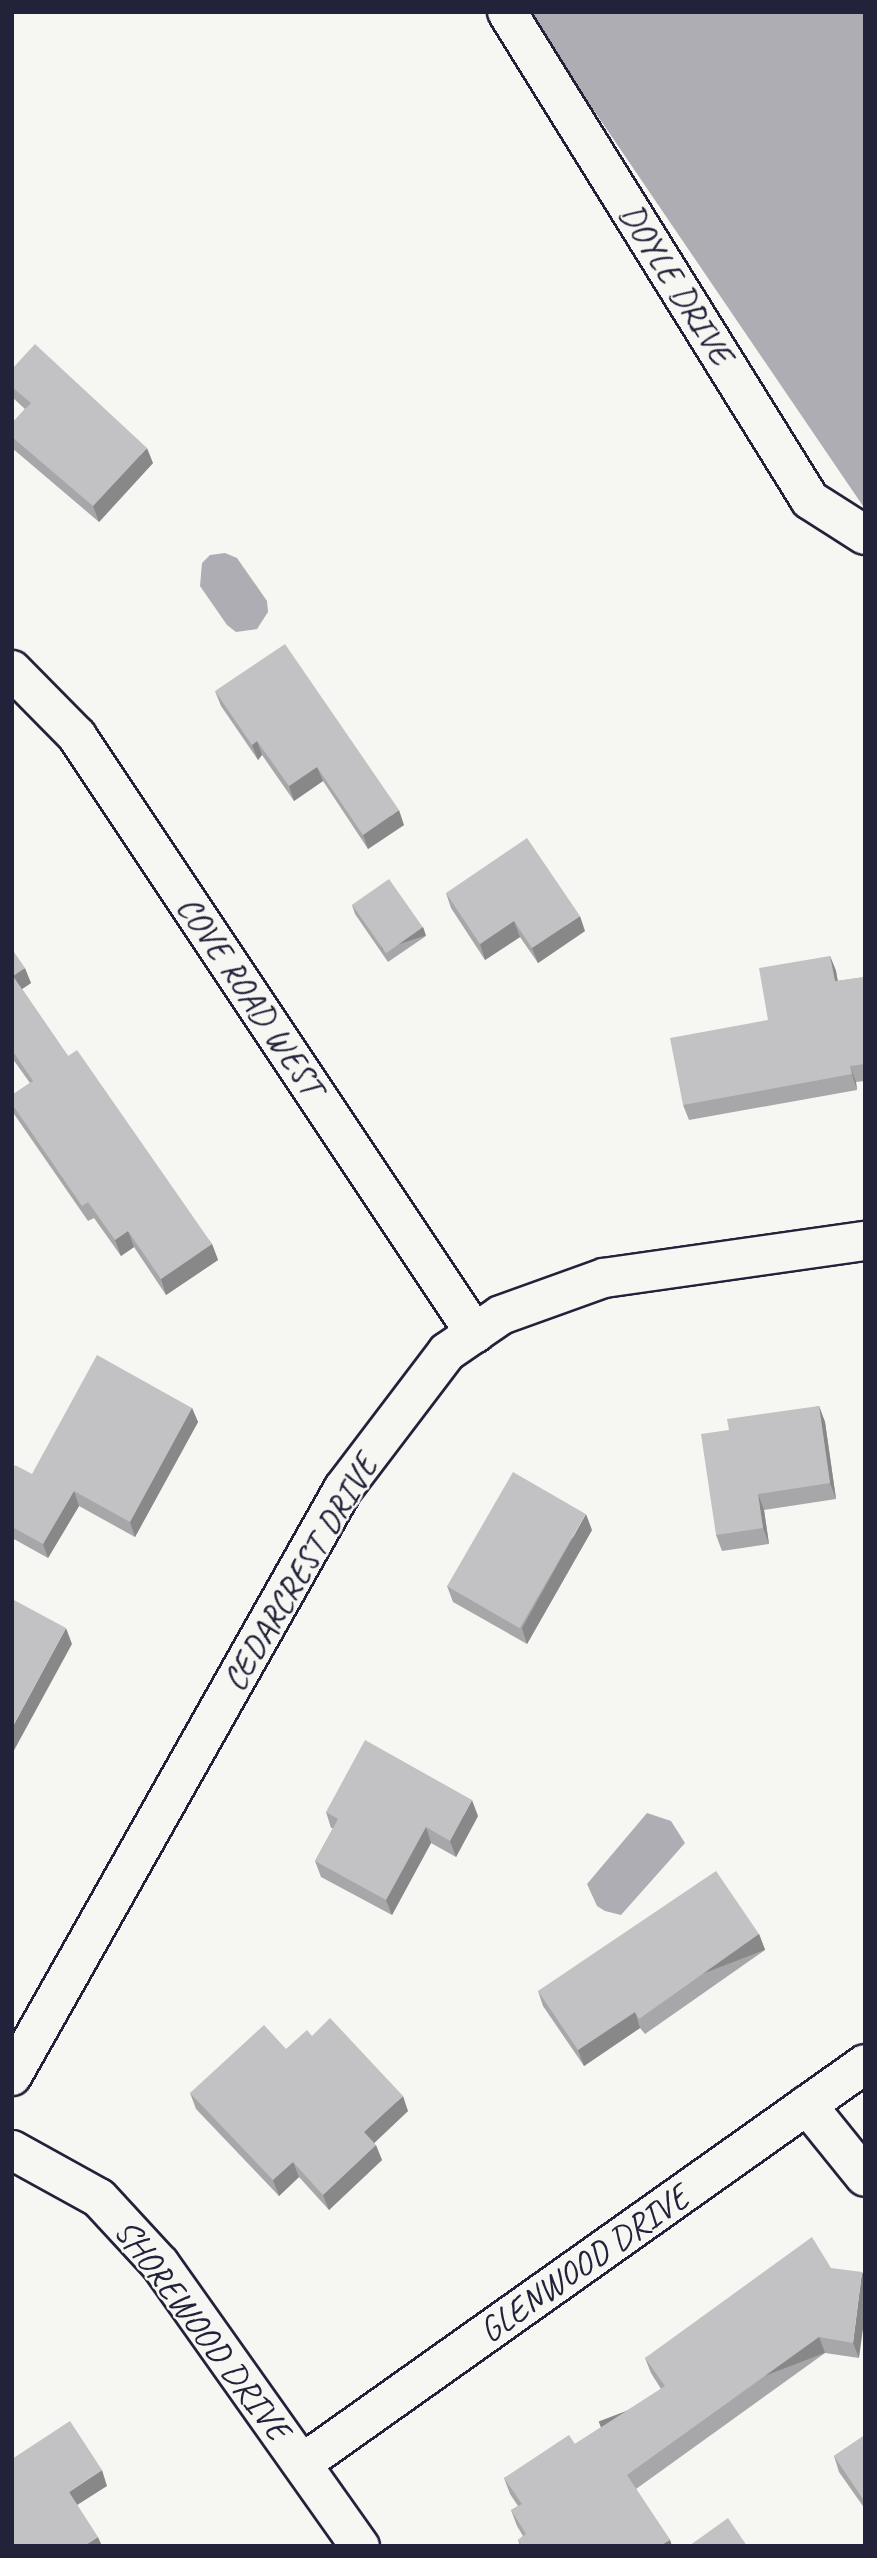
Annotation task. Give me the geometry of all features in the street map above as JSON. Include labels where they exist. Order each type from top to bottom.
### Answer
[{"type":"street","name":"DOYLE DRIVE","points":[[507,12],[810,500],[865,536]]},
{"type":"street","name":"COVE ROAD WEST","points":[[12,670],[77,736],[475,1333]]},
{"type":"street","name":"CEDARCREST DRIVE","points":[[12,2076],[343,1489],[447,1352],[501,1315],[604,1278],[865,1241]]},
{"type":"street","name":"GLENWOOD DRIVE","points":[[303,2463],[865,2064]]},
{"type":"street","points":[[807,2105],[865,2177]]},
{"type":"street","name":"SHOREWOOD DRIVE","points":[[12,2150],[99,2198],[160,2264],[360,2546]]},
{"type":"shaded area","points":[[527,12],[865,12],[865,509]]},
{"type":"shaded area","points":[[225,553],[237,558],[267,601],[268,612],[257,629],[236,632],[227,625],[200,586],[202,563],[210,555]]},
{"type":"shaded area","points":[[647,1813],[671,1821],[685,1843],[621,1915],[605,1911],[597,1906],[587,1884]]},
{"type":"building","points":[[35,344],[147,448],[93,506],[12,437],[12,423],[31,403],[12,387],[12,369]]},
{"type":"building","points":[[285,644],[399,810],[363,835],[317,767],[289,786],[257,741],[252,745],[215,691]]},
{"type":"building","points":[[527,838],[580,916],[532,948],[514,921],[480,944],[446,893]]},
{"type":"building","points":[[389,879],[423,927],[386,953],[352,905]]},
{"type":"building","points":[[12,949],[25,968],[13,976],[68,1056],[77,1050],[212,1244],[161,1279],[128,1231],[115,1240],[88,1202],[82,1206],[12,1104],[12,1095],[33,1081],[12,1050]]},
{"type":"building","points":[[830,956],[835,981],[865,977],[865,1064],[850,1066],[852,1074],[683,1105],[670,1038],[768,1020],[759,968]]},
{"type":"building","points":[[97,1355],[192,1408],[130,1522],[74,1491],[43,1544],[12,1527],[12,1471],[15,1465],[32,1474]]},
{"type":"building","points":[[819,1406],[830,1483],[758,1494],[763,1528],[716,1535],[701,1434],[729,1430],[727,1419]]},
{"type":"building","points":[[513,1472],[586,1514],[520,1628],[447,1586]]},
{"type":"building","points":[[12,1599],[66,1628],[12,1728]]},
{"type":"building","points":[[365,1740],[472,1800],[450,1841],[426,1827],[386,1900],[315,1861],[338,1819],[326,1812]]},
{"type":"building","points":[[716,1871],[759,1934],[639,2019],[635,2012],[578,2050],[538,1991]]},
{"type":"building","points":[[330,2018],[403,2096],[364,2132],[376,2145],[323,2195],[293,2162],[273,2180],[190,2093],[264,2025],[286,2049],[307,2030],[312,2036]]},
{"type":"building","points":[[812,2237],[831,2268],[862,2272],[853,2343],[819,2337],[627,2475],[670,2540],[660,2546],[522,2546],[518,2540],[526,2534],[511,2510],[522,2504],[504,2478],[569,2435],[575,2444],[665,2386],[645,2358]]},
{"type":"building","points":[[70,2421],[102,2470],[69,2492],[98,2537],[84,2546],[12,2546],[12,2459]]},
{"type":"building","points":[[865,2435],[865,2502],[834,2456]]},
{"type":"building","points":[[728,2518],[747,2546],[689,2546]]}]
